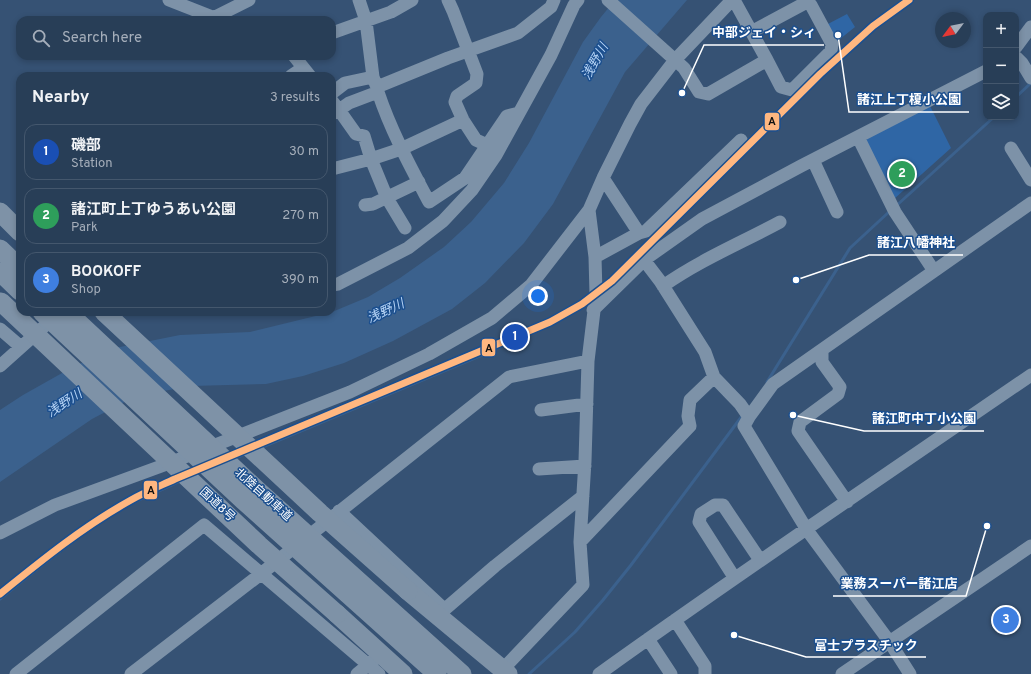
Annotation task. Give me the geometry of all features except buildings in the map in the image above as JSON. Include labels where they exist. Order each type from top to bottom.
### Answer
[{"type":"highway","points":[[0,212],[16,228]]},
{"type":"highway","points":[[0,249],[16,264]]},
{"type":"highway","points":[[0,272],[16,287]]},
{"type":"highway","name":"国道8号","points":[[0,301],[259,545],[337,614],[375,660],[403,674]]},
{"type":"highway","name":"北陸自動車道","points":[[46,316],[244,501],[437,674]]},
{"type":"highway","name":"北陸自動車道","points":[[71,316],[256,489],[462,674]]},
{"type":"highway","points":[[108,316],[320,513],[408,591],[441,612],[499,671]]},
{"type":"street","points":[[168,0],[209,16]]},
{"type":"street","points":[[222,16],[249,0]]},
{"type":"street","points":[[359,0],[366,21],[376,85],[386,117],[401,149],[430,202],[466,178],[506,116],[519,112]]},
{"type":"street","points":[[336,32],[391,12],[412,0]]},
{"type":"street","points":[[448,0],[454,11],[477,74],[476,83],[457,96],[455,102],[463,120],[476,140],[487,145]]},
{"type":"street","points":[[336,107],[349,103],[376,85],[518,34],[551,7],[554,0]]},
{"type":"street","points":[[336,284],[408,248],[443,220],[472,190],[496,155],[551,55],[574,5],[578,0]]},
{"type":"street","points":[[608,0],[684,68],[699,92],[708,94],[767,60]]},
{"type":"street","points":[[0,533],[56,505],[167,464],[350,392],[429,354],[492,318],[531,285],[589,210],[603,178],[641,104],[676,60],[733,0],[753,31],[781,87],[792,90],[831,51],[832,44],[811,5],[807,2],[753,31]]},
{"type":"street","points":[[1019,43],[1031,27]]},
{"type":"street","points":[[297,60],[306,72]]},
{"type":"street","points":[[1019,60],[1031,78]]},
{"type":"street","points":[[594,310],[644,260],[702,219],[801,166],[983,73]]},
{"type":"street","points":[[336,90],[345,83],[376,85]]},
{"type":"street","points":[[336,110],[356,134],[364,136],[371,159],[387,198],[404,228]]},
{"type":"street","points":[[336,167],[371,159],[401,149],[463,120]]},
{"type":"street","points":[[858,137],[893,208],[934,271]]},
{"type":"street","points":[[595,257],[639,233],[646,231],[741,140]]},
{"type":"street","points":[[1011,148],[1031,180]]},
{"type":"street","points":[[813,160],[836,212]]},
{"type":"street","points":[[603,178],[639,233]]},
{"type":"street","points":[[365,205],[373,204],[387,198],[422,188]]},
{"type":"street","points":[[910,674],[889,641],[807,530],[744,426],[749,416],[773,384],[1031,204]]},
{"type":"street","points":[[499,671],[583,585],[580,542],[585,466],[586,404],[588,361],[596,294],[595,257],[589,210]]},
{"type":"street","points":[[663,286],[699,263],[780,222]]},
{"type":"street","points":[[644,260],[663,286],[705,352],[714,377],[740,404],[749,416]]},
{"type":"street","points":[[0,366],[56,316]]},
{"type":"street","points":[[0,329],[21,347]]},
{"type":"street","points":[[822,351],[822,362],[840,387],[838,394],[800,422],[798,431],[847,502]]},
{"type":"street","points":[[131,674],[262,573],[509,377],[588,361]]},
{"type":"street","points":[[600,674],[734,578],[807,530],[1031,374]]},
{"type":"street","points":[[580,542],[690,426],[688,416],[690,400],[714,377]]},
{"type":"street","points":[[541,410],[586,404]]},
{"type":"street","points":[[539,470],[585,466]]},
{"type":"street","points":[[339,511],[441,612],[495,566],[583,496]]},
{"type":"street","points":[[734,578],[699,522],[701,514],[715,505],[723,505],[760,560]]},
{"type":"street","points":[[16,674],[204,525],[262,573],[375,660],[379,674]]},
{"type":"street","points":[[842,674],[1031,546]]},
{"type":"street","points":[[675,620],[705,666],[705,674]]},
{"type":"street","points":[[648,639],[671,674]]},
{"type":"street","points":[[357,674],[375,660]]},
{"type":"shaded area","points":[[847,14],[855,27],[835,43],[826,25]]},
{"type":"shaded area","points":[[930,106],[951,148],[894,199],[865,142],[867,138]]},
{"type":"water","name":"浅野川","points":[[615,0],[687,0],[625,72],[553,204],[524,243],[485,283],[452,309],[393,341],[344,363],[303,376],[266,384],[191,386],[136,396],[92,419],[0,482],[0,410],[23,395],[71,368],[110,349],[180,335],[250,332],[316,316],[336,316],[336,310],[368,297],[400,278],[444,247],[471,222],[504,183],[529,143],[583,42]]},
{"type":"waterway","points":[[1019,94],[1031,83]]},
{"type":"waterway","points":[[896,206],[991,120]]},
{"type":"waterway","points":[[767,382],[850,248],[890,211]]},
{"type":"waterway","points":[[260,448],[482,355]]},
{"type":"waterway","points":[[529,674],[575,632],[603,600],[631,565],[742,416]]},
{"type":"waterway","points":[[234,459],[245,454]]},
{"type":"waterway","points":[[0,599],[60,551],[107,518],[123,508],[181,481]]},
{"type":"transit line","name":"A","points":[[0,594],[80,532],[142,494],[550,322],[582,304],[612,281],[820,74],[873,26],[909,0]]},
{"type":"place","name":"諸江上丁榎小公園","points":[[838,35]]},
{"type":"place","name":"中部ジェイ・シィ","points":[[682,93]]},
{"type":"place","name":"諸江町上丁ゆうあい公園","points":[[902,174]]},
{"type":"place","name":"諸江八幡神社","points":[[796,280]]},
{"type":"place","name":"磯部","points":[[515,337]]},
{"type":"place","name":"諸江町中丁小公園","points":[[793,415]]},
{"type":"place","name":"業務スーパー諸江店","points":[[987,526]]},
{"type":"place","name":"BOOKOFF","points":[[1006,620]]},
{"type":"place","name":"富士プラスチック","points":[[734,635]]}]
